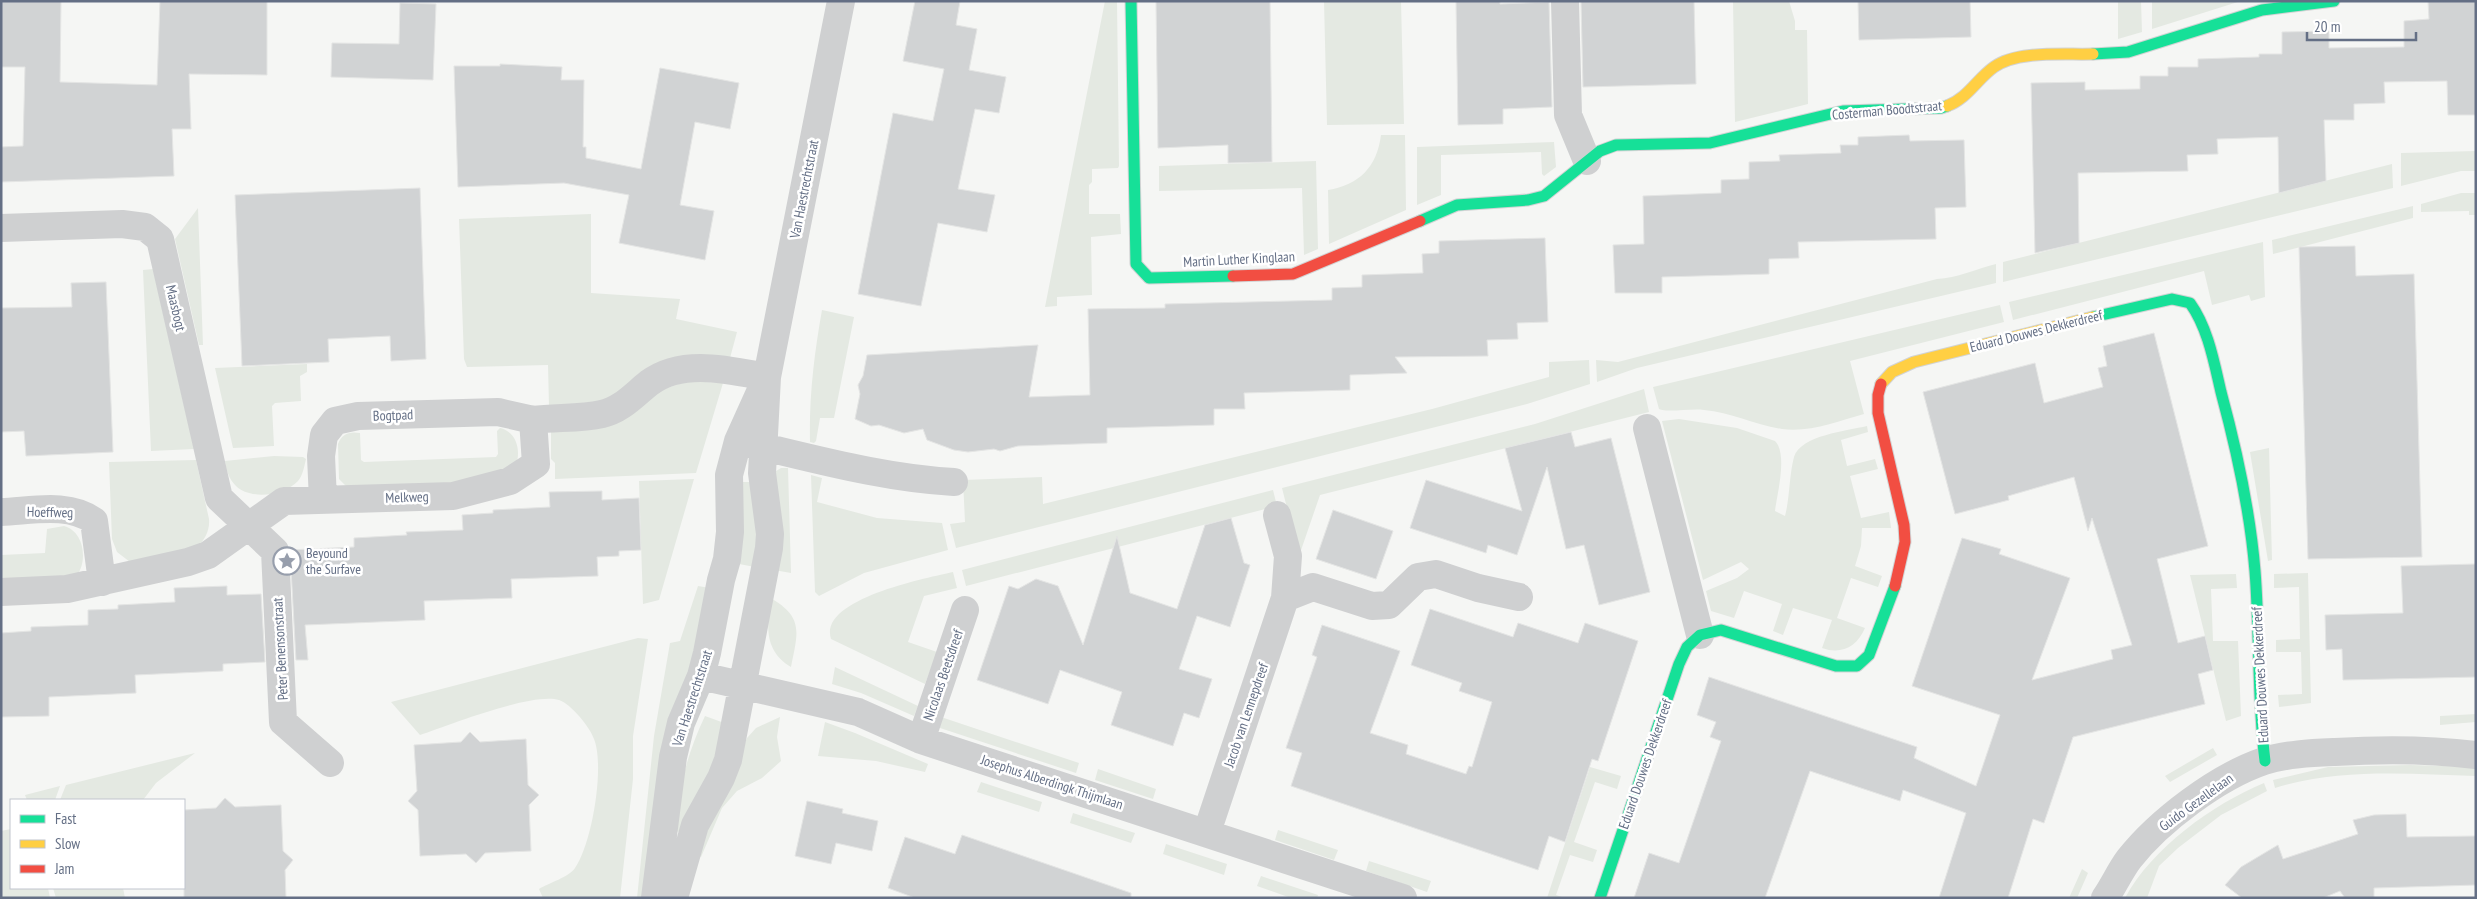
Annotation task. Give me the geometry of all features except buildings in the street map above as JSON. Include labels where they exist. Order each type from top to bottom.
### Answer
[{"type":"street","name":"Van Haestrechtstraat","points":[[674,898],[695,825],[721,778],[728,760],[769,548],[770,534],[762,473],[765,447],[767,377],[841,1]]},
{"type":"street","name":"Martin Luther Kinglaan","points":[[1130,1],[1136,264],[1149,278],[1293,274],[1456,205],[1528,200],[1544,196],[1587,161]]},
{"type":"street","points":[[1566,1],[1568,115],[1587,161]]},
{"type":"street","name":"Costerman Boodtstraat","points":[[1587,161],[1600,151],[1616,145],[1710,143],[1843,111],[1941,108],[1959,101],[1995,66],[2017,57],[2128,52],[2262,10],[2334,1]]},
{"type":"street","name":"Maasbogt","points":[[1,228],[122,224],[145,227],[160,239],[219,498],[248,526]]},
{"type":"street","name":"Eduard Douwes Dekkerdreef","points":[[1600,898],[1679,664],[1687,647],[1700,635],[1721,630],[1836,666],[1857,666],[1869,655],[1902,558],[1905,541],[1901,505],[1880,426],[1876,399],[1882,382],[1898,368],[1923,360],[2149,303],[2172,299],[2190,303],[2200,317],[2238,459],[2247,504],[2255,574],[2259,710],[2265,761]]},
{"type":"street","points":[[533,420],[602,414],[619,408],[662,375],[682,369],[727,370],[767,377]]},
{"type":"street","name":"Van Haestrechtstraat","points":[[656,898],[674,757],[681,723],[700,676],[727,560],[730,532],[729,474],[738,441],[767,377]]},
{"type":"street","name":"Bogtpad","points":[[323,500],[322,456],[324,435],[335,421],[358,416],[498,412],[533,420]]},
{"type":"street","name":"Melkweg","points":[[1,592],[67,590],[156,570],[208,555],[284,501],[454,496],[510,481],[536,464],[533,420]]},
{"type":"street","points":[[1647,428],[1700,635]]},
{"type":"street","points":[[738,441],[877,474],[911,480],[954,482]]},
{"type":"street","name":"Hoeffweg","points":[[1,512],[63,510],[82,513],[94,522],[102,582]]},
{"type":"street","name":"Jacob van Lennepdreef","points":[[1207,832],[1285,598],[1288,556],[1277,515]]},
{"type":"street","name":"Peter Benensonstraat","points":[[248,526],[275,551],[283,722],[330,763]]},
{"type":"street","points":[[1285,598],[1313,587],[1372,606],[1389,605],[1418,577],[1436,574],[1478,588],[1519,597]]},
{"type":"street","name":"Nicolaas Beetsdreef","points":[[921,740],[965,610]]},
{"type":"street","name":"Josephus Alberdingk Thijmlaan","points":[[700,676],[858,712],[921,740],[1207,832],[1399,897]]},
{"type":"street","name":"Guido Gezellelaan","points":[[2429,749],[2476,736]]},
{"type":"street","name":"Guido Gezellelaan","points":[[2107,896],[2129,860],[2152,834],[2215,786],[2242,770],[2265,761],[2308,754],[2429,749],[2476,755]]},
{"type":"shaded area","points":[[1105,1],[1117,1],[1119,166],[1118,168],[1092,169],[1092,182],[1089,185],[1089,214],[1120,214],[1121,234],[1091,237],[1092,295],[1057,297],[1057,306],[1045,307]]},
{"type":"shaded area","points":[[1324,1],[1401,1],[1404,124],[1327,125]]},
{"type":"shaded area","points":[[1733,1],[1789,1],[1795,21],[1795,30],[1807,30],[1808,104],[1735,122]]},
{"type":"shaded area","points":[[2118,1],[2141,1],[2142,32],[2118,39]]},
{"type":"shaded area","points":[[2152,1],[2241,1],[2152,29]]},
{"type":"shaded area","points":[[1381,135],[1405,135],[1406,210],[1329,244],[1328,190],[1349,184],[1365,173],[1375,156]]},
{"type":"shaded area","points":[[1554,142],[1556,167],[1544,176],[1542,174],[1541,152],[1441,155],[1441,195],[1417,205],[1417,147]]},
{"type":"shaded area","points":[[2476,151],[2476,171],[2461,171],[2401,186],[2401,153]]},
{"type":"shaded area","points":[[1316,161],[1318,249],[1304,255],[1302,188],[1159,191],[1159,166]]},
{"type":"shaded area","points":[[2392,164],[2393,188],[2003,282],[2003,262]]},
{"type":"shaded area","points":[[2461,193],[2476,193],[2476,215],[2469,215],[2469,211],[2421,212],[2421,204]]},
{"type":"shaded area","points":[[2413,206],[2413,218],[2273,254],[2272,240]]},
{"type":"shaded area","points":[[198,208],[203,345],[199,345],[175,239]]},
{"type":"shaded area","points":[[591,214],[591,293],[680,299],[676,319],[737,332],[730,358],[606,401],[549,406],[548,365],[467,367],[464,359],[459,219]]},
{"type":"shaded area","points":[[2263,242],[2265,297],[2251,301],[2249,295],[2212,305],[2204,271],[2013,320],[2009,302]]},
{"type":"shaded area","points":[[1996,264],[1996,283],[1637,368],[1597,382],[1596,360],[1618,362]]},
{"type":"shaded area","points":[[153,269],[194,449],[151,451],[143,270]]},
{"type":"shaded area","points":[[2000,305],[2004,322],[1850,361],[1864,414],[1823,426],[1792,430],[1782,429],[1714,411],[1663,410],[1659,409],[1653,387]]},
{"type":"shaded area","points":[[822,310],[854,317],[834,418],[820,418],[814,443],[810,442],[811,392]]},
{"type":"shaded area","points":[[1589,360],[1590,384],[1527,404],[956,548],[950,524],[965,522],[963,480],[1042,477],[1043,504],[1432,409],[1549,377],[1549,362]]},
{"type":"shaded area","points":[[307,364],[307,372],[300,376],[301,401],[275,403],[272,406],[274,446],[233,448],[215,368]]},
{"type":"shaded area","points":[[687,381],[723,383],[696,473],[555,479],[555,463],[551,459],[551,430]]},
{"type":"shaded area","points":[[1644,389],[1649,412],[1320,495],[1299,556],[1282,488],[1535,424]]},
{"type":"shaded area","points":[[1679,419],[1737,428],[1775,441],[1779,447],[1781,464],[1775,511],[1785,516],[1792,464],[1798,450],[1815,439],[1826,435],[1867,426],[1868,432],[1841,440],[1847,466],[1875,459],[1878,469],[1850,476],[1861,518],[1889,512],[1891,528],[1862,528],[1861,546],[1855,566],[1882,576],[1878,587],[1851,578],[1837,618],[1865,628],[1862,635],[1853,645],[1842,650],[1822,648],[1832,620],[1793,608],[1783,635],[1773,631],[1782,604],[1744,591],[1734,618],[1711,611],[1706,591],[1737,578],[1749,569],[1741,562],[1703,580],[1662,421]]},
{"type":"shaded area","points":[[500,428],[506,430],[514,438],[518,448],[516,465],[459,485],[348,488],[339,479],[338,444],[344,436],[352,432],[360,433],[361,460],[364,462],[496,457],[498,454],[497,431]]},
{"type":"shaded area","points":[[2269,448],[2272,560],[2268,561],[2250,452]]},
{"type":"shaded area","points":[[274,456],[303,457],[306,459],[298,481],[292,486],[276,493],[258,495],[242,490],[236,486],[227,471],[225,461]]},
{"type":"shaded area","points":[[196,460],[209,519],[209,527],[205,538],[197,547],[130,562],[117,552],[112,539],[109,462]]},
{"type":"shaded area","points":[[781,468],[788,468],[791,573],[774,570],[773,473]]},
{"type":"shaded area","points":[[811,475],[822,478],[817,502],[877,518],[942,523],[948,550],[864,573],[819,596],[815,592]]},
{"type":"shaded area","points":[[694,479],[659,600],[643,604],[639,481]]},
{"type":"shaded area","points":[[738,482],[753,482],[758,517],[755,567],[739,564]]},
{"type":"shaded area","points":[[1273,490],[1277,506],[966,586],[962,570]]},
{"type":"shaded area","points":[[64,526],[76,534],[82,547],[82,562],[77,575],[1,582],[1,555],[45,553],[47,529]]},
{"type":"shaded area","points":[[953,572],[957,588],[924,596],[908,642],[937,652],[925,684],[831,639],[831,625],[841,612],[857,602],[900,585]]},
{"type":"shaded area","points":[[2308,573],[2311,703],[2279,707],[2278,695],[2302,694],[2301,652],[2276,652],[2276,640],[2300,639],[2299,587],[2274,588],[2274,574]]},
{"type":"shaded area","points":[[2236,574],[2237,588],[2211,589],[2213,641],[2238,641],[2241,716],[2226,721],[2190,575]]},
{"type":"shaded area","points":[[698,586],[710,588],[644,898],[637,898],[654,736],[670,643],[680,641]]},
{"type":"shaded area","points":[[772,599],[783,606],[794,620],[796,636],[791,667],[782,661],[776,653],[769,637],[768,628]]},
{"type":"shaded area","points":[[638,638],[648,639],[633,736],[633,779],[620,898],[543,898],[539,889],[572,871],[581,857],[587,842],[595,805],[598,767],[594,739],[584,722],[564,702],[546,699],[490,711],[420,735],[391,702]]},
{"type":"shaded area","points":[[835,667],[918,706],[914,716],[861,693],[832,684]]},
{"type":"shaded area","points":[[2476,714],[2476,722],[2440,725],[2440,716]]},
{"type":"shaded area","points":[[705,716],[727,724],[723,748],[683,833],[672,830],[688,758]]},
{"type":"shaded area","points":[[780,717],[777,737],[781,761],[762,778],[737,791],[722,808],[701,857],[697,854],[747,738],[756,728]]},
{"type":"shaded area","points":[[941,717],[1079,763],[1076,773],[937,727]]},
{"type":"shaded area","points":[[825,722],[928,764],[925,772],[876,761],[818,756]]},
{"type":"shaded area","points":[[2213,748],[2217,755],[2170,782],[2165,776]]},
{"type":"shaded area","points":[[195,753],[156,783],[144,799],[60,799],[66,785]]},
{"type":"shaded area","points":[[2410,765],[2476,767],[2476,776],[2349,775],[2324,777],[2275,788],[2273,780],[2328,767]]},
{"type":"shaded area","points":[[1590,767],[1621,776],[1617,789],[1595,782],[1574,842],[1597,850],[1593,862],[1570,855],[1556,895],[1565,898],[1547,898]]},
{"type":"shaded area","points":[[1098,769],[1156,789],[1153,799],[1095,780]]},
{"type":"shaded area","points":[[981,782],[1042,802],[1039,812],[977,792]]},
{"type":"shaded area","points":[[2264,783],[2267,791],[2221,815],[2178,848],[2159,866],[2147,898],[2125,898],[2151,862],[2167,845],[2205,815],[2244,792]]},
{"type":"shaded area","points":[[60,786],[55,799],[27,799],[25,795]]},
{"type":"shaded area","points":[[1073,813],[1135,833],[1131,843],[1070,823]]},
{"type":"shaded area","points":[[10,829],[10,889],[48,889],[50,898],[1,898],[1,831]]},
{"type":"shaded area","points":[[1278,830],[1338,850],[1334,860],[1275,840]]},
{"type":"shaded area","points":[[1166,844],[1227,864],[1224,875],[1163,854]]},
{"type":"shaded area","points":[[1369,861],[1431,881],[1427,892],[1366,871]]},
{"type":"shaded area","points":[[2082,869],[2088,873],[2077,898],[2069,898]]},
{"type":"shaded area","points":[[1261,876],[1318,895],[1317,898],[1291,898],[1257,886]]},
{"type":"shaded area","points":[[53,889],[123,889],[125,898],[56,898]]},
{"type":"traffic: fast","points":[[1131,1],[1136,264],[1149,278],[1233,276]]},
{"type":"traffic: fast","points":[[2093,54],[2128,52],[2262,10],[2334,1]]},
{"type":"traffic: fast","points":[[1420,221],[1457,205],[1528,200],[1544,196],[1600,151],[1616,145],[1710,143],[1843,111],[1941,108],[1947,106]]},
{"type":"traffic: fast","points":[[2093,317],[2172,299],[2190,303],[2206,334],[2237,458],[2250,526],[2257,595],[2262,737],[2265,761]]},
{"type":"traffic: fast","points":[[1600,898],[1679,664],[1687,647],[1700,635],[1721,630],[1836,666],[1857,666],[1869,655],[1895,586]]},
{"type":"traffic: slow","points":[[1947,106],[1961,98],[1994,67],[2015,58],[2042,54],[2093,54]]},
{"type":"traffic: slow","points":[[1881,384],[1892,372],[1914,362],[2093,317]]},
{"type":"traffic: jam","points":[[1233,276],[1293,274],[1420,221]]},
{"type":"traffic: jam","points":[[1881,384],[1878,395],[1878,413],[1904,525],[1905,542],[1895,586]]},
{"type":"place","name":"Beyound the Surfave","points":[[287,561]]}]
